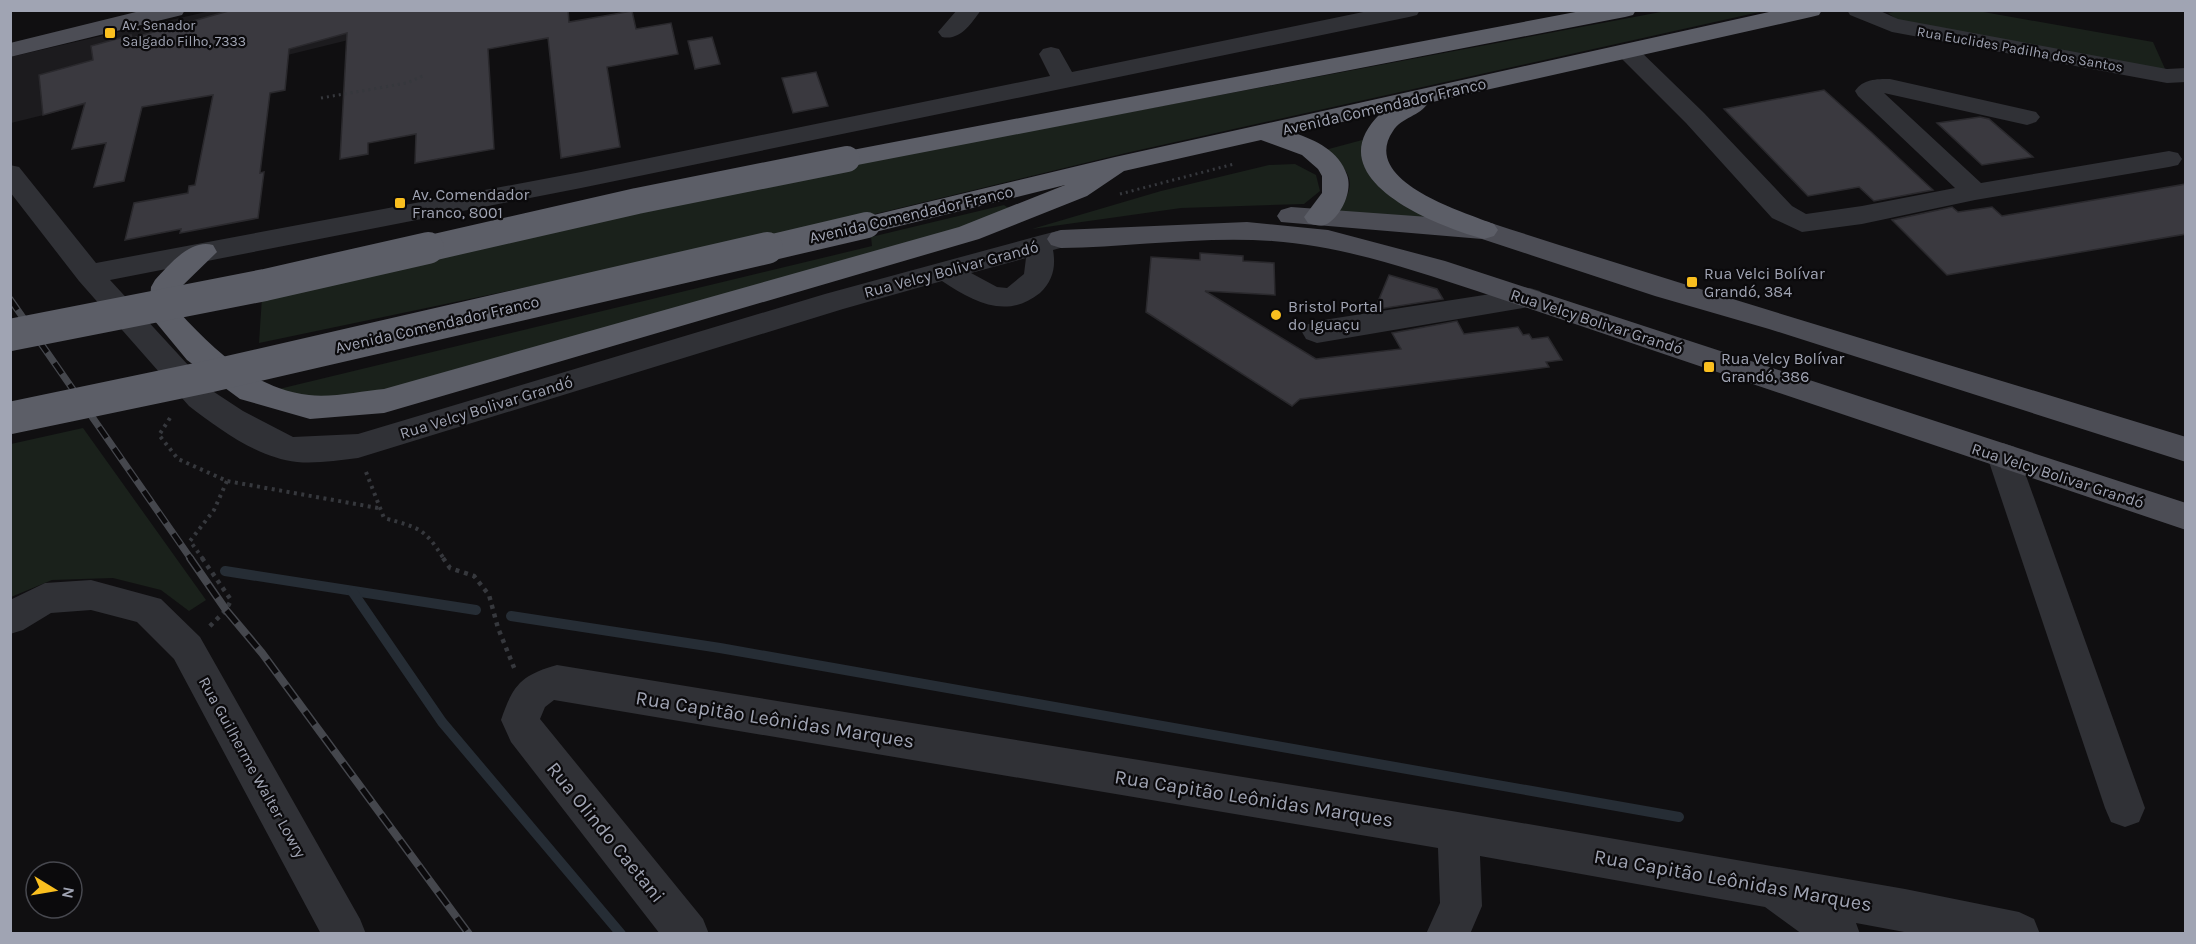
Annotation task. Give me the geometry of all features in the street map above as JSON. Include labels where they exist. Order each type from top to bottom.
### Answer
[{"type":"highway","name":"Avenida Comendador Franco","points":[[10,418],[212,376],[867,225],[1115,165],[1811,10]]},
{"type":"highway","points":[[10,335],[265,285],[637,201],[1604,12]]},
{"type":"highway","points":[[1430,96],[1391,118],[1377,135],[1374,148],[1376,162],[1386,180],[1397,191],[1423,205],[1484,230]]},
{"type":"highway","points":[[1261,133],[1285,137],[1325,160],[1334,174],[1336,191],[1328,206],[1318,217]]},
{"type":"highway","points":[[203,252],[165,287],[164,315],[198,352],[251,391],[290,402],[310,407],[384,401],[462,381],[969,233],[1078,190],[1115,165]]},
{"type":"main road","points":[[10,35],[114,10]]},
{"type":"main road","points":[[10,50],[174,10]]},
{"type":"main road","name":"Rua Velcy Bolivar Grandó","points":[[1049,242],[1108,224],[1265,215],[1484,230],[1665,289],[2186,450]]},
{"type":"main road","name":"Rua Velcy Bolivar Grandó","points":[[1049,242],[1188,231],[1275,232],[1348,245],[1421,263],[1487,284],[2186,517]]},
{"type":"main road","points":[[1487,284],[1476,261],[1482,251],[1489,250],[1665,289]]},
{"type":"street","points":[[950,32],[970,10]]},
{"type":"street","name":"Rua Euclides Padilha dos Santos","points":[[1858,10],[1892,26],[2167,76],[2186,75]]},
{"type":"street","points":[[89,274],[593,178],[1401,12]]},
{"type":"street","points":[[1628,52],[1695,118],[1782,212],[1802,223],[1862,215],[1975,192],[2169,159]]},
{"type":"street","points":[[1051,54],[1065,81]]},
{"type":"street","points":[[1975,192],[1867,91],[1876,86],[1890,86],[2027,117]]},
{"type":"street","name":"Rua Velcy Bolivar Grandó","points":[[10,173],[89,274],[200,398],[218,412],[255,433],[293,449],[358,446],[835,301],[1049,242]]},
{"type":"street","points":[[945,270],[970,286],[991,295],[1014,297],[1034,283],[1049,242]]},
{"type":"street","points":[[110,296],[135,274],[156,261]]},
{"type":"street","points":[[1317,332],[1530,298]]},
{"type":"street","points":[[2003,456],[2124,808]]},
{"type":"street","name":"Rua Guilherme Walter Lowry","points":[[12,618],[45,598],[91,595],[148,610],[187,648],[345,933]]},
{"type":"street","name":"Rua Capitão Leônidas Marques","points":[[526,714],[541,686],[556,682],[1458,832],[1773,887],[1897,922],[2019,933]]},
{"type":"street","name":"Rua Olindo Caetani","points":[[526,714],[688,933]]},
{"type":"street","points":[[1447,933],[1461,906],[1458,832]]},
{"type":"street","points":[[1773,887],[1839,933]]},
{"type":"path","points":[[321,98],[407,83],[425,75]]},
{"type":"path","points":[[1110,198],[1236,164]]},
{"type":"path","points":[[200,398],[168,419],[159,435],[178,459],[227,481],[379,508]]},
{"type":"path","points":[[358,446],[384,518],[410,525],[428,535],[450,568],[474,576],[489,595],[526,714]]},
{"type":"path","points":[[187,648],[226,610],[231,600],[190,541],[214,510],[227,481]]},
{"type":"shaded area","points":[[1904,10],[1978,11],[2153,42],[2166,71],[1899,21],[1888,13]]},
{"type":"shaded area","points":[[210,11],[466,11],[11,123],[10,57]]},
{"type":"shaded area","points":[[1666,11],[1764,11],[1126,153],[871,215],[259,343],[262,297],[844,166]]},
{"type":"shaded area","points":[[1366,139],[1422,214],[1430,221],[1336,214],[1348,194],[1349,179],[1341,165],[1325,150]]},
{"type":"shaded area","points":[[1295,164],[1316,175],[1320,191],[1304,204],[1181,208],[1032,229],[1161,191],[1269,165]]},
{"type":"shaded area","points":[[1004,205],[1010,209],[966,226],[408,387],[331,404],[279,389],[872,246],[871,237]]},
{"type":"shaded area","points":[[83,428],[206,600],[189,611],[161,590],[113,578],[52,580],[11,597],[11,444]]},
{"type":"building","points":[[232,10],[568,10],[569,22],[632,11],[636,29],[671,23],[678,54],[607,67],[620,147],[561,158],[548,38],[488,49],[494,149],[415,163],[416,134],[368,143],[368,154],[340,159],[347,33],[289,49],[285,90],[270,93],[260,173],[264,172],[258,218],[180,233],[181,229],[125,240],[134,203],[188,193],[189,186],[195,185],[213,95],[142,107],[124,181],[94,187],[106,143],[72,149],[85,103],[43,115],[39,75],[93,60],[91,46],[131,35],[132,38]]},
{"type":"building","points":[[712,37],[720,64],[695,69],[688,41]]},
{"type":"building","points":[[816,72],[828,106],[793,113],[782,78]]},
{"type":"building","points":[[1824,90],[1933,190],[1874,201],[1859,187],[1808,196],[1724,109]]},
{"type":"building","points":[[1980,117],[1989,119],[2033,157],[1982,165],[1937,123]]},
{"type":"building","points":[[2186,184],[2186,234],[1947,275],[1892,220],[1952,207],[1958,212],[1992,207],[2002,216]]},
{"type":"building","points":[[1200,253],[1243,256],[1243,261],[1274,263],[1275,295],[1205,291],[1316,359],[1401,349],[1392,333],[1457,321],[1464,334],[1518,327],[1523,335],[1529,334],[1532,339],[1548,337],[1562,360],[1546,362],[1549,367],[1300,399],[1292,406],[1146,312],[1151,257],[1200,260]]},
{"type":"building","points":[[1389,275],[1437,289],[1443,299],[1379,309],[1377,304]]},
{"type":"waterway","points":[[225,571],[476,610]]},
{"type":"waterway","points":[[352,591],[442,722],[621,934]]},
{"type":"waterway","points":[[511,616],[720,648],[1679,817]]},
{"type":"railway","points":[[10,299],[191,559]]},
{"type":"railway","points":[[190,558],[226,610],[262,653],[469,934]]},
{"type":"place","name":"Av. Senador Salgado Filho, 7333","points":[[110,33]]},
{"type":"place","name":"Av. Comendador Franco, 8001","points":[[400,203]]},
{"type":"place","name":"Rua Velci Bolívar Grandó, 384","points":[[1692,282]]},
{"type":"place","name":"Bristol Portal do Iguaçu","points":[[1276,315]]},
{"type":"place","name":"Rua Velcy Bolívar Grandó, 386","points":[[1709,367]]}]
